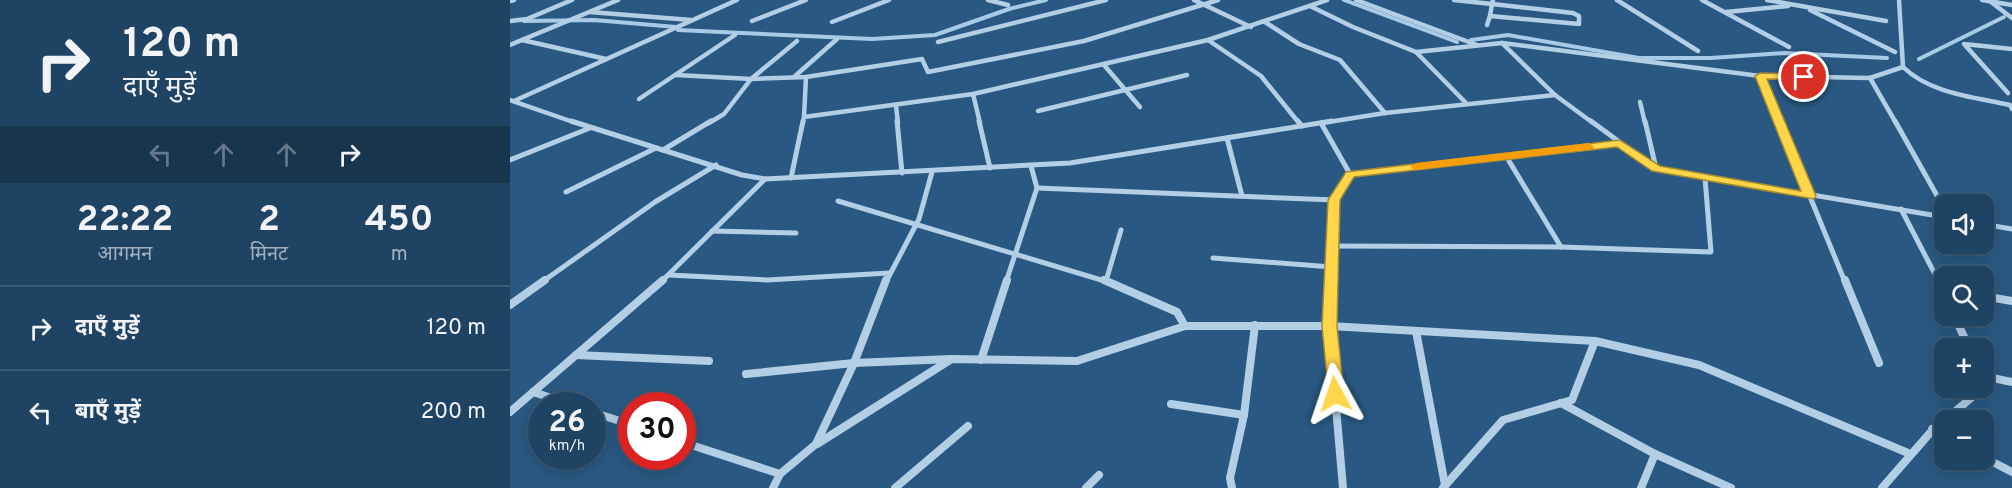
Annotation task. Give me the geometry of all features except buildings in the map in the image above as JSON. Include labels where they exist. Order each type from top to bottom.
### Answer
[{"type":"street","points":[[510,21],[527,19],[572,0]]},
{"type":"street","points":[[510,45],[618,0]]},
{"type":"street","points":[[512,101],[738,0]]},
{"type":"street","points":[[752,21],[806,0]]},
{"type":"street","points":[[832,22],[889,0]]},
{"type":"street","points":[[988,0],[1008,5]]},
{"type":"street","points":[[938,42],[1066,12],[1106,0]]},
{"type":"street","points":[[1194,0],[1251,27]]},
{"type":"street","points":[[676,75],[751,79],[806,77],[922,59],[928,72],[1084,41],[1218,0]]},
{"type":"street","points":[[1356,0],[1480,46]]},
{"type":"street","points":[[1454,0],[1493,2],[1573,13],[1579,16],[1579,24],[1490,16]]},
{"type":"street","points":[[1617,0],[1698,51]]},
{"type":"street","points":[[1702,0],[1789,47]]},
{"type":"street","points":[[1767,0],[1886,21]]},
{"type":"street","points":[[1899,0],[1903,67],[1908,74],[1937,87],[2010,105],[2012,109]]},
{"type":"street","points":[[1982,0],[2012,5]]},
{"type":"street","points":[[804,117],[973,94],[1104,65],[1208,40],[1323,1]]},
{"type":"street","points":[[1990,1],[2012,18]]},
{"type":"street","points":[[1487,25],[1493,2]]},
{"type":"street","points":[[1726,12],[1794,5]]},
{"type":"street","points":[[1310,6],[1353,27],[1416,52],[1467,104]]},
{"type":"street","points":[[1801,6],[1895,52]]},
{"type":"street","points":[[588,12],[691,20]]},
{"type":"street","points":[[1265,22],[1299,44],[1340,60],[1385,113]]},
{"type":"street","points":[[639,99],[735,35]]},
{"type":"street","points":[[794,77],[837,39]]},
{"type":"street","points":[[522,40],[606,59]]},
{"type":"street","points":[[1208,40],[1259,74],[1302,126]]},
{"type":"street","points":[[566,192],[660,149],[724,114],[751,79],[797,41]]},
{"type":"street","points":[[1502,43],[1555,95],[1656,169],[1934,215]]},
{"type":"street","points":[[1416,52],[1502,43],[1760,76],[1870,78],[1903,67]]},
{"type":"street","points":[[2008,93],[1964,44],[2012,49]]},
{"type":"street","points":[[1104,65],[1140,107]]},
{"type":"street","points":[[1038,111],[1187,75]]},
{"type":"street","points":[[1760,76],[1879,363]]},
{"type":"street","points":[[792,178],[804,117],[806,77]]},
{"type":"street","points":[[1870,78],[1936,194]]},
{"type":"street","points":[[973,94],[990,168]]},
{"type":"street","points":[[512,101],[590,128],[716,165],[742,175],[792,178],[1070,163],[1385,113],[1555,95]]},
{"type":"street","points":[[1640,102],[1656,169]]},
{"type":"street","points":[[896,106],[902,173]]},
{"type":"street","points":[[1321,123],[1350,174]]},
{"type":"street","points":[[510,160],[590,128]]},
{"type":"street","points":[[1227,138],[1242,196]]},
{"type":"street","points":[[1350,174],[1620,143]]},
{"type":"street","points":[[1506,156],[1561,247]]},
{"type":"street","points":[[510,304],[655,201],[716,165]]},
{"type":"street","points":[[981,360],[1036,188],[1031,166]]},
{"type":"street","points":[[816,444],[854,363],[889,273],[917,223],[932,172]]},
{"type":"street","points":[[1343,488],[1329,326],[1334,200],[1350,174]]},
{"type":"street","points":[[533,392],[669,274],[765,178]]},
{"type":"street","points":[[1332,246],[1561,247],[1711,252],[1705,178]]},
{"type":"street","points":[[1036,188],[1334,200]]},
{"type":"street","points":[[838,201],[1106,281],[1177,312],[1185,326]]},
{"type":"street","points":[[1901,209],[1934,271]]},
{"type":"street","points":[[1994,226],[2012,229]]},
{"type":"street","points":[[1106,281],[1121,230]]},
{"type":"street","points":[[712,231],[795,233]]},
{"type":"street","points":[[1213,258],[1332,267]]},
{"type":"street","points":[[669,274],[767,280],[889,273]]},
{"type":"street","points":[[1994,298],[2012,301]]},
{"type":"street","points":[[1232,488],[1230,478],[1244,415],[1255,325]]},
{"type":"street","points":[[746,374],[854,363],[951,359],[1077,362],[1185,326],[1329,326],[1595,341],[1699,365],[1908,453]]},
{"type":"street","points":[[1416,331],[1444,486]]},
{"type":"street","points":[[1444,486],[1503,420],[1572,400],[1595,341]]},
{"type":"street","points":[[576,355],[709,361]]},
{"type":"street","points":[[773,488],[780,474],[816,444],[951,359]]},
{"type":"street","points":[[1994,380],[2012,382]]},
{"type":"street","points":[[510,412],[528,396]]},
{"type":"street","points":[[1882,488],[1908,453],[1932,429],[1971,398]]},
{"type":"street","points":[[1561,403],[1654,454],[1731,488]]},
{"type":"street","points":[[1171,404],[1244,415]]},
{"type":"street","points":[[895,488],[968,426]]},
{"type":"street","points":[[696,447],[780,474]]},
{"type":"street","points":[[1641,488],[1654,454]]},
{"type":"street","points":[[1994,463],[2012,472]]},
{"type":"street","points":[[1086,488],[1099,475]]},
{"type":"waterway","points":[[678,30],[872,39],[935,35],[1009,9],[1046,0]]},
{"type":"waterway","points":[[1344,0],[1457,42]]},
{"type":"waterway","points":[[1919,59],[2004,17]]},
{"type":"waterway","points":[[524,21],[594,20],[676,27]]},
{"type":"waterway","points":[[1471,40],[1508,35],[1639,58],[1711,58],[1784,53],[1887,58]]},
{"type":"slow traffic","points":[[1416,167],[1589,147]]},
{"type":"route","points":[[1335,394],[1329,326],[1334,200],[1350,174],[1620,143],[1656,169],[1810,196],[1760,76],[1804,77]]}]
